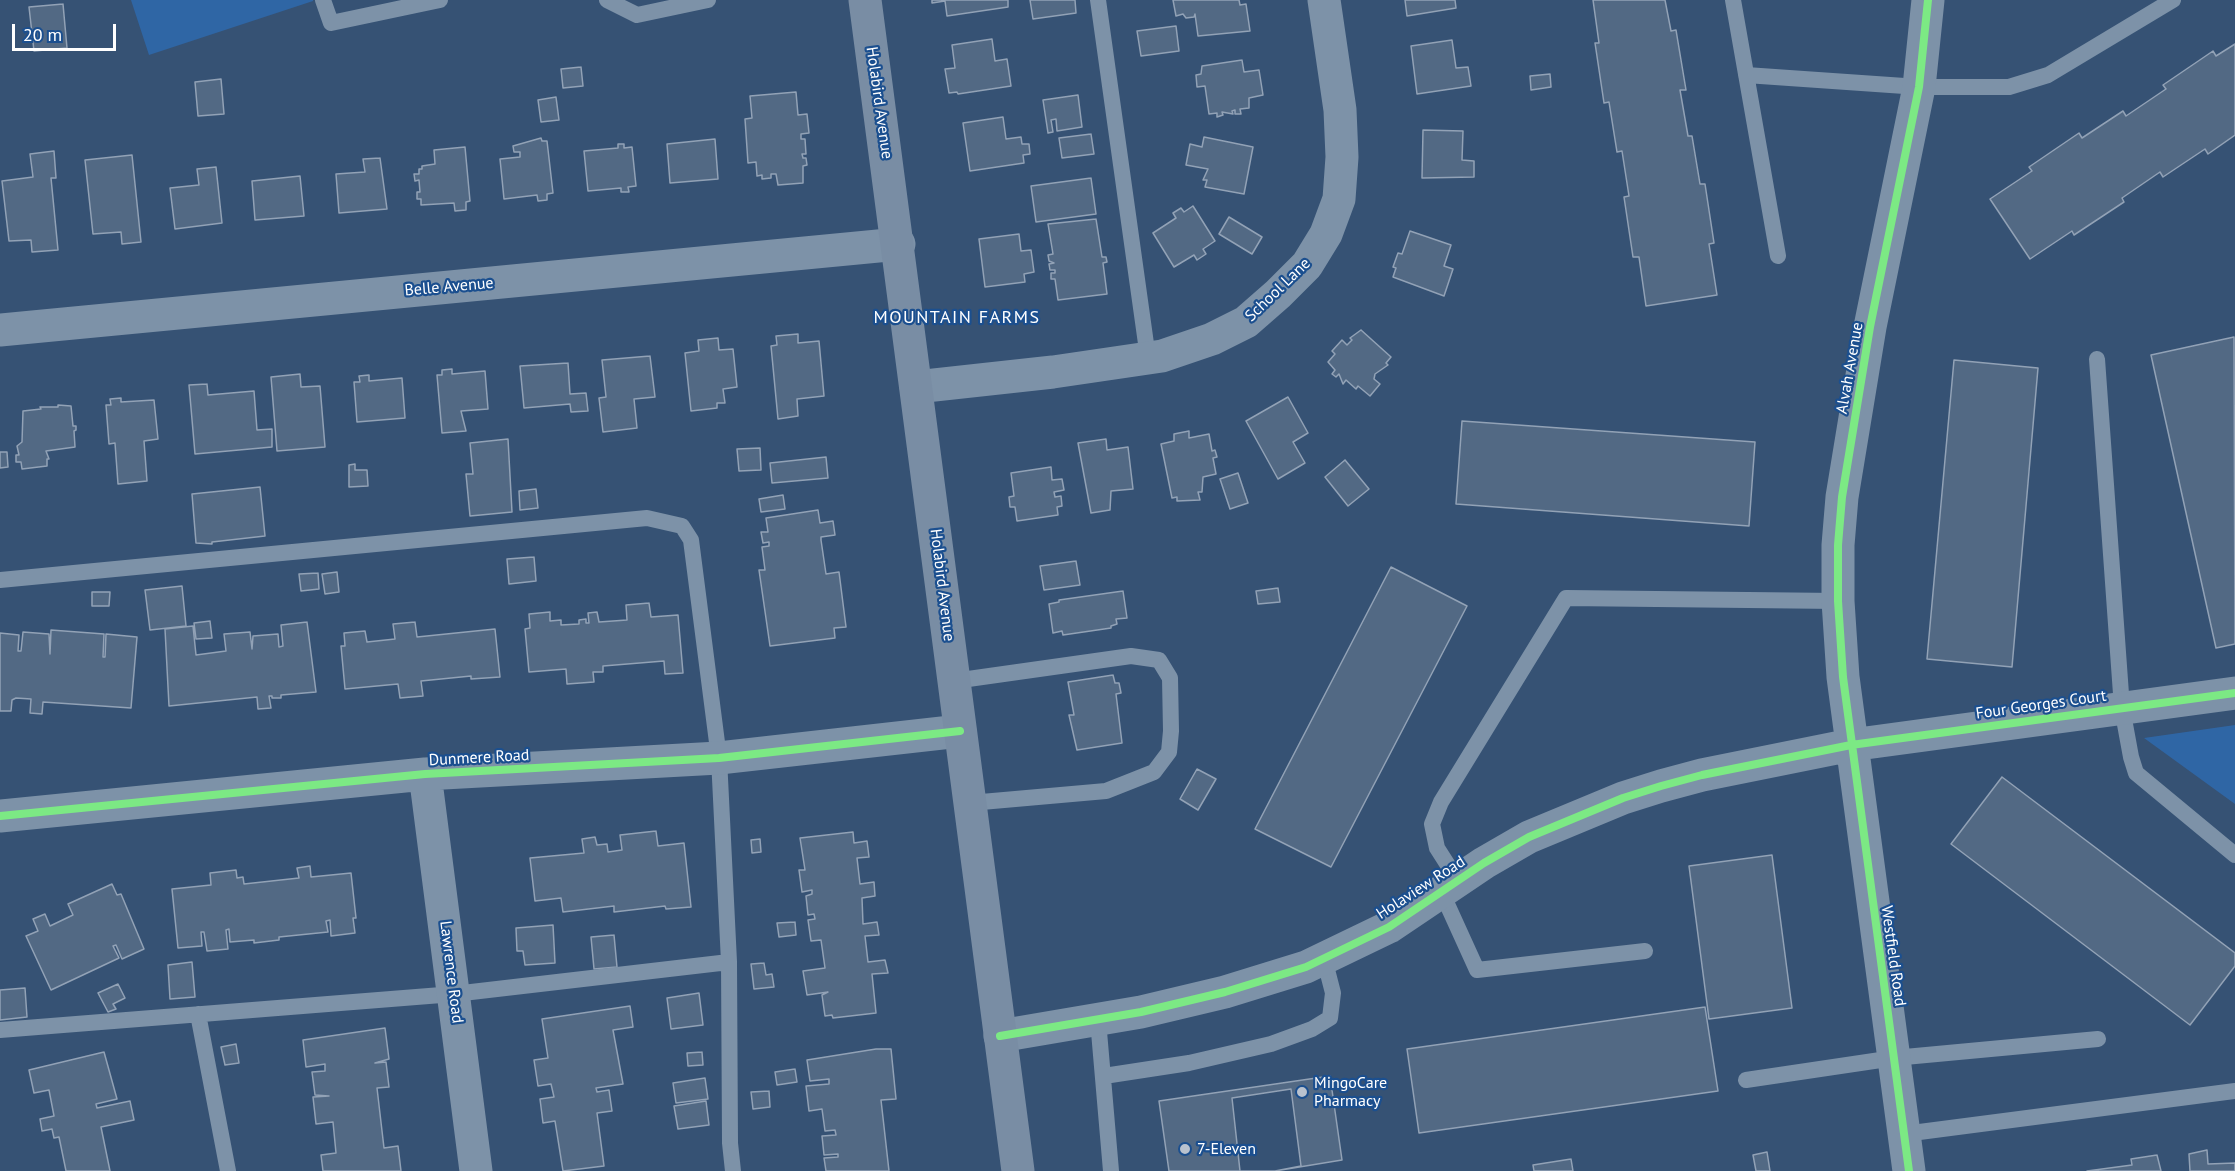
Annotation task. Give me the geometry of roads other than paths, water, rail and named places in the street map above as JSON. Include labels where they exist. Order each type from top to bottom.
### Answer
[{"type":"main road","name":"Holabird Avenue","points":[[865,0],[899,244],[1018,1171]]},
{"type":"street","name":"School Lane","points":[[916,387],[1053,372],[1148,358],[1212,339],[1246,322],[1308,265],[1326,234],[1339,199],[1342,157],[1340,110],[1324,0]]},
{"type":"street","name":"Alvah Avenue","points":[[1851,745],[1838,601],[1838,545],[1844,486],[1870,327],[1919,87],[1928,0]]},
{"type":"street","name":"Belle Avenue","points":[[0,330],[899,244]]},
{"type":"street","name":"Four Georges Court","points":[[1851,745],[2235,693]]},
{"type":"street","name":"Dunmere Road","points":[[0,816],[425,774],[719,758],[960,730]]},
{"type":"street","name":"Holaview Road","points":[[1000,1036],[1098,1020],[1225,992],[1268,980],[1324,958],[1389,927],[1484,863],[1529,837],[1623,798],[1702,774],[1851,745]]},
{"type":"street","name":"Westfield Road","points":[[1851,745],[1909,1171]]},
{"type":"street","name":"Lawrence Road","points":[[425,774],[476,1171]]},
{"type":"lane","points":[[323,0],[331,23],[440,0]]},
{"type":"lane","points":[[607,0],[637,15],[708,0]]},
{"type":"lane","points":[[1098,0],[1148,358]]},
{"type":"lane","points":[[1733,0],[1778,256]]},
{"type":"lane","points":[[1746,75],[1919,87],[2009,87],[2048,75],[2173,0]]},
{"type":"lane","points":[[2097,359],[2122,708],[2136,773],[2235,855]]},
{"type":"lane","points":[[0,580],[647,518],[682,526],[691,540],[719,758],[729,962],[730,1143],[733,1171]]},
{"type":"lane","points":[[1645,951],[1477,969],[1437,848],[1432,825],[1441,802],[1566,598],[1838,601]]},
{"type":"lane","points":[[954,681],[1131,656],[1159,660],[1170,678],[1172,731],[1169,752],[1154,772],[1106,790],[970,803]]},
{"type":"lane","points":[[1104,1076],[1189,1064],[1271,1044],[1312,1029],[1330,1018],[1333,993],[1324,958]]},
{"type":"lane","points":[[0,1030],[454,994],[729,962]]},
{"type":"lane","points":[[198,1014],[228,1171]]},
{"type":"lane","points":[[1098,1020],[1111,1171]]},
{"type":"lane","points":[[1746,1080],[1894,1058],[2098,1039]]},
{"type":"lane","points":[[1904,1134],[2235,1090]]},
{"type":"place","name":"MingoCare Pharmacy","points":[[1302,1092]]},
{"type":"place","name":"7-Eleven","points":[[1185,1149]]},
{"type":"district","name":"MOUNTAIN FARMS","points":[[957,318]]}]
